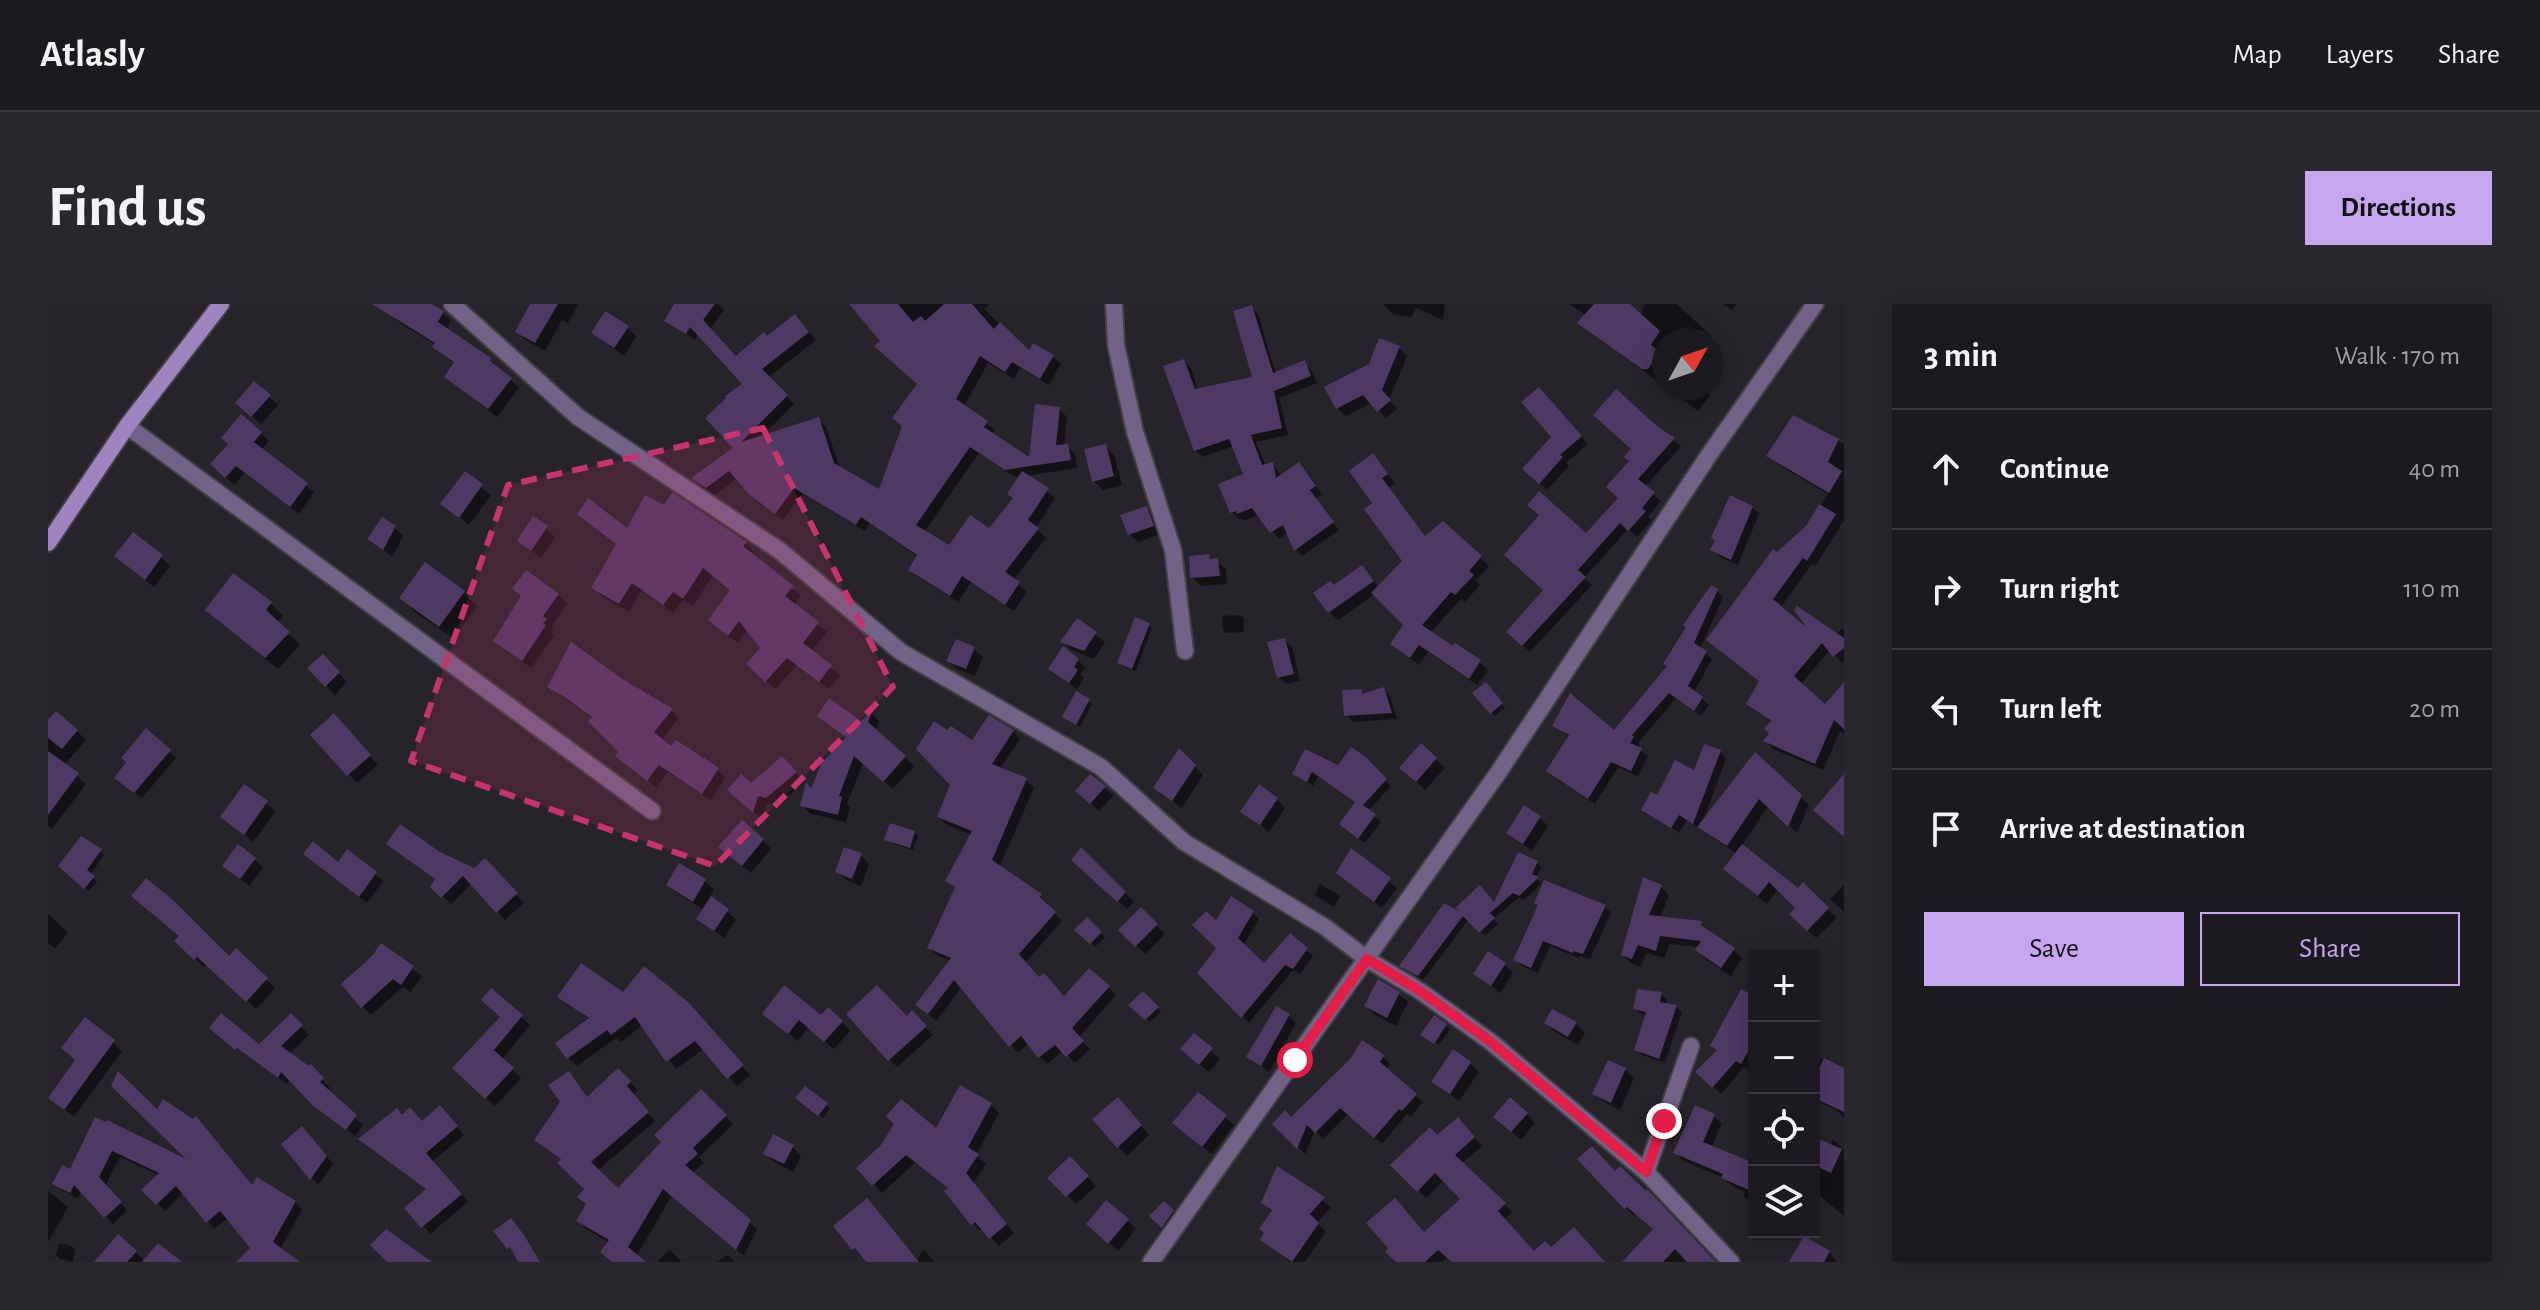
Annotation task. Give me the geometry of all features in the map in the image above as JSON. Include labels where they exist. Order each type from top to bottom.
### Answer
[{"type":"street","points":[[48,543],[127,426],[221,304]]},
{"type":"street","points":[[452,304],[578,417],[779,550],[901,652],[1101,767],[1184,842],[1325,927],[1491,1042],[1646,1172],[1731,1262]]},
{"type":"street","points":[[1114,304],[1116,345],[1135,432],[1173,550],[1185,651]]},
{"type":"street","points":[[1151,1262],[1498,773],[1709,455],[1815,304]]},
{"type":"street","points":[[127,426],[652,811]]},
{"type":"street","points":[[1646,1172],[1691,1046]]},
{"type":"highlighted area","points":[[763,428],[893,687],[715,866],[411,761],[508,485]]},
{"type":"building","points":[[372,304],[432,304],[444,311],[438,322],[491,358],[490,361],[512,378],[488,409],[444,377],[454,362],[432,347],[435,343]]},
{"type":"building","points":[[530,304],[558,304],[535,343],[515,332]]},
{"type":"building","points":[[674,304],[715,304],[703,320],[736,356],[764,332],[767,336],[795,314],[809,332],[762,369],[788,395],[741,442],[819,417],[834,463],[879,489],[902,426],[892,418],[917,384],[874,346],[880,341],[849,304],[898,304],[913,322],[921,316],[925,321],[944,304],[972,304],[994,329],[1000,322],[1029,350],[1033,343],[1054,355],[1040,379],[1012,362],[1005,372],[980,356],[956,399],[988,421],[984,427],[1029,457],[1035,404],[1060,407],[1056,445],[1068,444],[1071,460],[1005,470],[970,447],[916,525],[949,545],[970,515],[989,528],[1013,498],[1007,494],[1022,471],[1049,488],[1028,520],[1039,528],[1005,572],[1020,582],[1005,605],[962,576],[950,596],[908,570],[917,555],[861,517],[856,525],[794,488],[775,514],[749,494],[729,471],[706,488],[691,478],[733,448],[705,418],[725,396],[742,384],[690,327],[686,334],[664,321]]},
{"type":"building","points":[[1594,304],[1630,304],[1657,328],[1652,328],[1652,363],[1648,369],[1642,369],[1577,323]]},
{"type":"building","points":[[1252,305],[1273,373],[1305,360],[1311,376],[1274,391],[1282,428],[1251,435],[1262,465],[1273,462],[1276,478],[1299,462],[1316,486],[1310,490],[1334,522],[1294,551],[1283,525],[1270,533],[1252,508],[1237,514],[1236,511],[1230,513],[1218,484],[1243,474],[1229,439],[1194,451],[1163,366],[1184,359],[1195,389],[1252,377],[1233,311]]},
{"type":"building","points":[[605,311],[629,326],[614,348],[591,333]]},
{"type":"building","points":[[1379,338],[1400,346],[1382,390],[1391,400],[1377,412],[1363,395],[1336,409],[1324,387],[1369,364]]},
{"type":"building","points":[[254,381],[271,395],[251,417],[235,403]]},
{"type":"building","points":[[1539,387],[1582,436],[1560,455],[1563,457],[1539,484],[1522,469],[1551,437],[1521,402]]},
{"type":"building","points":[[1616,389],[1675,438],[1638,479],[1655,492],[1642,508],[1646,511],[1628,531],[1620,523],[1578,570],[1586,577],[1522,646],[1506,632],[1543,590],[1504,555],[1539,515],[1527,505],[1539,491],[1586,533],[1618,498],[1606,487],[1629,461],[1624,457],[1631,449],[1593,415]]},
{"type":"building","points":[[241,414],[262,432],[254,442],[308,483],[290,507],[236,466],[225,478],[210,464],[228,444],[221,438]]},
{"type":"building","points":[[1793,415],[1839,439],[1828,462],[1842,471],[1829,493],[1766,456]]},
{"type":"building","points":[[1106,444],[1114,476],[1092,482],[1084,449]]},
{"type":"building","points":[[1373,453],[1388,474],[1382,478],[1425,536],[1443,521],[1482,556],[1469,571],[1474,575],[1455,595],[1451,592],[1422,625],[1481,660],[1469,679],[1419,645],[1410,658],[1390,644],[1403,625],[1371,593],[1402,561],[1364,509],[1372,503],[1349,471]]},
{"type":"building","points":[[465,471],[483,484],[459,518],[440,504]]},
{"type":"building","points":[[672,492],[747,542],[743,546],[794,586],[785,596],[819,622],[803,643],[832,665],[819,682],[787,658],[765,682],[746,664],[760,648],[739,621],[728,636],[708,620],[730,590],[703,568],[683,599],[673,592],[663,605],[632,583],[619,604],[591,588],[616,544],[577,514],[588,498],[627,528],[645,495],[664,505]]},
{"type":"building","points":[[1730,495],[1753,506],[1731,560],[1710,550],[1715,540],[1711,538]]},
{"type":"building","points":[[1819,504],[1836,514],[1807,561],[1803,558],[1773,599],[1807,628],[1794,610],[1797,606],[1844,638],[1844,648],[1833,657],[1822,643],[1794,676],[1825,704],[1844,682],[1844,729],[1834,720],[1815,764],[1763,741],[1769,734],[1764,728],[1772,721],[1746,704],[1759,681],[1706,640],[1773,549],[1777,552],[1806,526]]},
{"type":"building","points":[[1147,506],[1154,526],[1128,535],[1120,515]]},
{"type":"building","points":[[533,516],[548,526],[531,551],[517,541]]},
{"type":"building","points":[[382,517],[396,526],[383,550],[367,539]]},
{"type":"building","points":[[133,532],[163,555],[145,580],[114,556]]},
{"type":"building","points":[[1209,554],[1210,559],[1218,558],[1220,576],[1190,578],[1189,556]]},
{"type":"building","points":[[425,562],[465,591],[439,627],[399,598]]},
{"type":"building","points":[[1362,565],[1374,581],[1328,613],[1313,593],[1330,581],[1334,585]]},
{"type":"building","points":[[526,570],[559,594],[543,616],[547,619],[543,624],[546,625],[522,661],[493,641],[521,596],[512,589]]},
{"type":"building","points":[[233,573],[272,602],[266,610],[290,632],[265,658],[205,610]]},
{"type":"building","points":[[1711,585],[1718,589],[1694,643],[1707,651],[1688,686],[1703,697],[1694,711],[1669,693],[1632,735],[1634,737],[1630,743],[1642,748],[1631,771],[1611,762],[1588,799],[1546,771],[1569,735],[1552,726],[1570,693],[1614,730],[1667,666],[1663,664],[1686,627],[1683,625]]},
{"type":"building","points":[[1135,617],[1150,623],[1132,669],[1117,663]]},
{"type":"building","points":[[1077,618],[1097,632],[1084,651],[1060,642]]},
{"type":"building","points":[[1285,638],[1294,674],[1277,678],[1267,642]]},
{"type":"building","points":[[956,639],[975,647],[966,669],[946,661]]},
{"type":"building","points":[[571,642],[624,680],[673,709],[654,732],[671,746],[676,740],[719,768],[702,794],[659,765],[647,781],[615,756],[618,752],[588,721],[592,717],[547,687]]},
{"type":"building","points":[[1063,646],[1079,659],[1074,667],[1078,670],[1069,683],[1048,669]]},
{"type":"building","points":[[323,654],[340,672],[325,687],[307,668]]},
{"type":"building","points":[[1486,682],[1503,703],[1490,714],[1472,693]]},
{"type":"building","points":[[1384,687],[1392,713],[1344,716],[1342,690],[1362,689],[1362,694]]},
{"type":"building","points":[[1076,691],[1090,699],[1076,725],[1062,717]]},
{"type":"building","points":[[829,698],[861,721],[872,711],[868,722],[906,756],[883,782],[854,756],[839,796],[842,797],[838,815],[800,806],[806,782],[811,789],[821,764],[846,737],[817,716]]},
{"type":"building","points":[[56,711],[78,730],[62,749],[48,738],[48,720]]},
{"type":"building","points":[[334,713],[371,755],[347,776],[310,735]]},
{"type":"building","points":[[989,715],[1014,730],[992,764],[1027,778],[992,860],[1042,894],[1040,897],[1056,912],[1019,954],[1039,977],[1044,973],[1064,996],[1089,968],[1110,986],[1072,1028],[1084,1041],[1066,1057],[1055,1045],[1038,1058],[1021,1036],[1009,1047],[954,980],[928,1014],[915,1005],[951,958],[927,948],[955,887],[945,881],[972,831],[937,817],[950,785],[916,749],[934,721],[947,730],[951,726],[972,740]]},
{"type":"building","points":[[146,728],[171,750],[134,793],[114,778],[126,762],[121,758]]},
{"type":"building","points":[[1421,743],[1437,758],[1416,782],[1399,768]]},
{"type":"building","points":[[1704,744],[1721,750],[1693,824],[1679,815],[1671,828],[1641,810],[1651,792],[1657,795],[1675,760],[1694,770]]},
{"type":"building","points":[[1351,747],[1366,757],[1387,779],[1363,805],[1376,814],[1358,839],[1339,824],[1355,802],[1312,772],[1307,782],[1292,774],[1305,749],[1338,765]]},
{"type":"building","points":[[1179,748],[1196,765],[1172,801],[1153,788]]},
{"type":"building","points":[[48,751],[79,773],[48,815]]},
{"type":"building","points":[[1755,752],[1802,795],[1788,827],[1759,799],[1727,846],[1697,827]]},
{"type":"building","points":[[782,756],[797,772],[766,798],[758,796],[753,813],[727,790],[741,774],[751,783]]},
{"type":"building","points":[[1090,774],[1106,786],[1090,804],[1075,791]]},
{"type":"building","points":[[1844,774],[1844,837],[1813,810]]},
{"type":"building","points":[[244,784],[268,801],[244,835],[220,817]]},
{"type":"building","points":[[1259,784],[1278,798],[1260,825],[1240,812]]},
{"type":"building","points":[[1524,805],[1541,816],[1523,844],[1506,833]]},
{"type":"building","points":[[742,820],[764,839],[742,866],[718,847]]},
{"type":"building","points":[[890,823],[915,831],[910,848],[884,840]]},
{"type":"building","points":[[400,824],[440,852],[474,868],[485,858],[518,893],[496,913],[463,876],[441,898],[430,887],[435,879],[386,844]]},
{"type":"building","points":[[81,836],[102,849],[87,870],[95,876],[84,889],[58,866]]},
{"type":"building","points":[[313,841],[338,862],[347,849],[377,872],[359,897],[303,854]]},
{"type":"building","points":[[238,844],[256,858],[240,879],[222,866]]},
{"type":"building","points":[[1742,844],[1798,888],[1803,882],[1829,908],[1807,931],[1789,914],[1795,908],[1769,882],[1758,896],[1723,869]]},
{"type":"building","points":[[844,847],[862,853],[852,879],[835,872]]},
{"type":"building","points":[[1081,847],[1126,892],[1117,902],[1071,860]]},
{"type":"building","points":[[1351,848],[1391,878],[1374,902],[1336,873]]},
{"type":"building","points":[[1518,852],[1538,861],[1532,874],[1539,877],[1519,896],[1513,893],[1490,913],[1495,918],[1479,933],[1463,916],[1418,976],[1399,966],[1444,903],[1460,912],[1455,908],[1480,885],[1494,902]]},
{"type":"building","points":[[679,863],[706,879],[693,902],[666,885]]},
{"type":"building","points":[[1643,877],[1662,885],[1649,915],[1702,921],[1701,925],[1735,948],[1721,968],[1695,950],[1701,941],[1660,936],[1656,951],[1638,945],[1632,959],[1621,955]]},
{"type":"building","points":[[146,878],[173,900],[229,956],[236,948],[268,978],[246,1002],[197,957],[194,960],[174,941],[179,936],[131,896]]},
{"type":"building","points":[[1544,880],[1606,905],[1583,954],[1543,941],[1531,968],[1513,960],[1538,905],[1534,903]]},
{"type":"building","points":[[711,896],[729,909],[714,931],[696,919]]},
{"type":"building","points":[[1231,896],[1254,911],[1238,938],[1264,963],[1290,933],[1308,948],[1293,969],[1285,965],[1241,1018],[1197,973],[1216,948],[1192,925],[1206,911],[1216,920]]},
{"type":"building","points":[[1141,907],[1158,924],[1135,947],[1118,930]]},
{"type":"building","points":[[1087,917],[1102,932],[1090,944],[1074,930]]},
{"type":"building","points":[[381,943],[414,966],[401,985],[393,979],[361,1008],[341,984],[372,956]]},
{"type":"building","points":[[1488,951],[1506,963],[1491,986],[1473,974]]},
{"type":"building","points":[[581,963],[623,992],[644,966],[689,1003],[744,1065],[727,1079],[695,1041],[666,1062],[635,1017],[611,1035],[607,1030],[567,1059],[555,1043],[589,1018],[557,997]]},
{"type":"building","points":[[1378,979],[1400,992],[1387,1018],[1364,1006]]},
{"type":"building","points":[[784,985],[821,1015],[828,1007],[843,1021],[824,1042],[799,1020],[788,1034],[762,1014]]},
{"type":"building","points":[[877,985],[907,1016],[912,1010],[927,1026],[888,1061],[846,1014]]},
{"type":"building","points":[[491,988],[523,1015],[494,1050],[514,1068],[485,1099],[452,1068],[500,1017],[481,1000]]},
{"type":"building","points":[[1637,989],[1662,992],[1660,1002],[1677,1005],[1659,1059],[1634,1050],[1646,1012],[1633,1009]]},
{"type":"building","points":[[1741,989],[1748,993],[1748,1052],[1741,1064],[1736,1061],[1712,1088],[1695,1072],[1717,1050],[1710,1046]]},
{"type":"building","points":[[1143,991],[1159,1007],[1145,1020],[1128,1005]]},
{"type":"building","points":[[1276,1006],[1290,1014],[1261,1066],[1246,1057]]},
{"type":"building","points":[[1552,1009],[1577,1022],[1568,1037],[1544,1023]]},
{"type":"building","points":[[221,1013],[259,1044],[291,1013],[303,1025],[281,1046],[309,1066],[311,1064],[324,1078],[320,1082],[357,1115],[346,1130],[312,1105],[281,1072],[278,1078],[237,1048],[235,1050],[209,1028]]},
{"type":"building","points":[[1434,1015],[1447,1024],[1434,1044],[1420,1035]]},
{"type":"building","points":[[85,1017],[115,1040],[64,1110],[48,1098],[75,1060],[61,1048]]},
{"type":"building","points":[[1194,1033],[1213,1048],[1199,1065],[1180,1049]]},
{"type":"building","points":[[1362,1040],[1384,1055],[1380,1062],[1417,1094],[1374,1138],[1340,1108],[1315,1133],[1307,1125],[1297,1149],[1272,1124],[1285,1110],[1291,1117],[1350,1059]]},
{"type":"building","points":[[1453,1049],[1471,1062],[1450,1094],[1431,1082]]},
{"type":"building","points":[[1824,1058],[1844,1068],[1844,1112],[1820,1101],[1820,1067]]},
{"type":"building","points":[[1608,1060],[1626,1068],[1611,1103],[1592,1094]]},
{"type":"building","points":[[618,1068],[631,1081],[627,1086],[649,1112],[591,1162],[618,1188],[661,1142],[654,1135],[701,1089],[727,1115],[693,1148],[698,1154],[685,1165],[751,1220],[736,1250],[663,1189],[628,1247],[646,1262],[612,1262],[600,1252],[609,1240],[576,1221],[586,1204],[577,1197],[584,1189],[557,1163],[561,1159],[534,1140],[560,1102],[548,1085],[569,1071],[587,1097]]},
{"type":"building","points":[[118,1071],[157,1109],[163,1099],[193,1119],[196,1116],[252,1185],[257,1177],[296,1201],[273,1242],[300,1262],[236,1262],[250,1248],[220,1211],[206,1223],[176,1186],[156,1205],[141,1190],[159,1173],[112,1151],[99,1177],[122,1202],[104,1218],[74,1185],[70,1193],[52,1184],[62,1165],[70,1169],[95,1117],[186,1159],[111,1086]]},
{"type":"building","points":[[960,1085],[992,1103],[968,1147],[979,1154],[966,1173],[1007,1224],[989,1239],[975,1222],[971,1225],[944,1191],[948,1188],[906,1155],[872,1186],[856,1168],[880,1146],[894,1124],[886,1116],[901,1099],[936,1128]]},
{"type":"building","points":[[805,1086],[828,1103],[818,1116],[795,1098]]},
{"type":"building","points":[[1198,1092],[1227,1115],[1202,1147],[1172,1123]]},
{"type":"building","points":[[1118,1097],[1142,1125],[1117,1148],[1092,1119]]},
{"type":"building","points":[[1510,1097],[1528,1113],[1511,1132],[1493,1117]]},
{"type":"building","points":[[440,1105],[458,1126],[426,1153],[462,1194],[421,1228],[404,1208],[426,1189],[358,1139],[397,1108],[402,1115],[410,1107],[422,1121]]},
{"type":"building","points":[[1695,1105],[1715,1114],[1703,1142],[1748,1161],[1748,1189],[1721,1178],[1723,1174],[1673,1153]]},
{"type":"building","points":[[1458,1117],[1475,1137],[1455,1155],[1506,1203],[1498,1211],[1534,1251],[1545,1241],[1551,1247],[1574,1227],[1605,1262],[1452,1262],[1438,1250],[1425,1262],[1396,1262],[1385,1252],[1388,1248],[1366,1223],[1395,1198],[1424,1232],[1460,1199],[1435,1173],[1417,1192],[1390,1165],[1430,1127],[1437,1135]]},
{"type":"building","points":[[302,1126],[327,1156],[310,1180],[281,1144]]},
{"type":"building","points":[[773,1134],[794,1145],[784,1164],[763,1154]]},
{"type":"building","points":[[1820,1140],[1842,1149],[1831,1173],[1820,1168]]},
{"type":"building","points":[[1592,1146],[1615,1171],[1620,1166],[1647,1189],[1716,1262],[1687,1262],[1675,1249],[1663,1262],[1622,1262],[1653,1229],[1627,1207],[1624,1209],[1577,1159]]},
{"type":"building","points":[[1070,1156],[1089,1176],[1066,1197],[1047,1178]]},
{"type":"building","points":[[1277,1166],[1325,1197],[1310,1214],[1319,1223],[1292,1262],[1260,1240],[1264,1233],[1259,1229],[1272,1210],[1261,1203]]},
{"type":"building","points":[[867,1198],[919,1262],[866,1262],[855,1248],[852,1250],[833,1226]]},
{"type":"building","points":[[1106,1200],[1129,1219],[1108,1244],[1086,1224]]},
{"type":"building","points":[[1164,1201],[1174,1210],[1162,1228],[1149,1216]]},
{"type":"building","points":[[511,1218],[540,1262],[518,1262],[510,1247],[507,1249],[493,1231]]},
{"type":"building","points":[[386,1229],[432,1262],[387,1262],[370,1245]]},
{"type":"building","points":[[118,1234],[137,1251],[127,1262],[94,1262]]},
{"type":"building","points":[[1803,1238],[1830,1251],[1824,1262],[1789,1262]]},
{"type":"building","points":[[158,1243],[182,1262],[142,1262]]},
{"type":"route","points":[[1295,1060],[1367,959],[1420,991],[1491,1042],[1646,1172],[1664,1121]]}]
